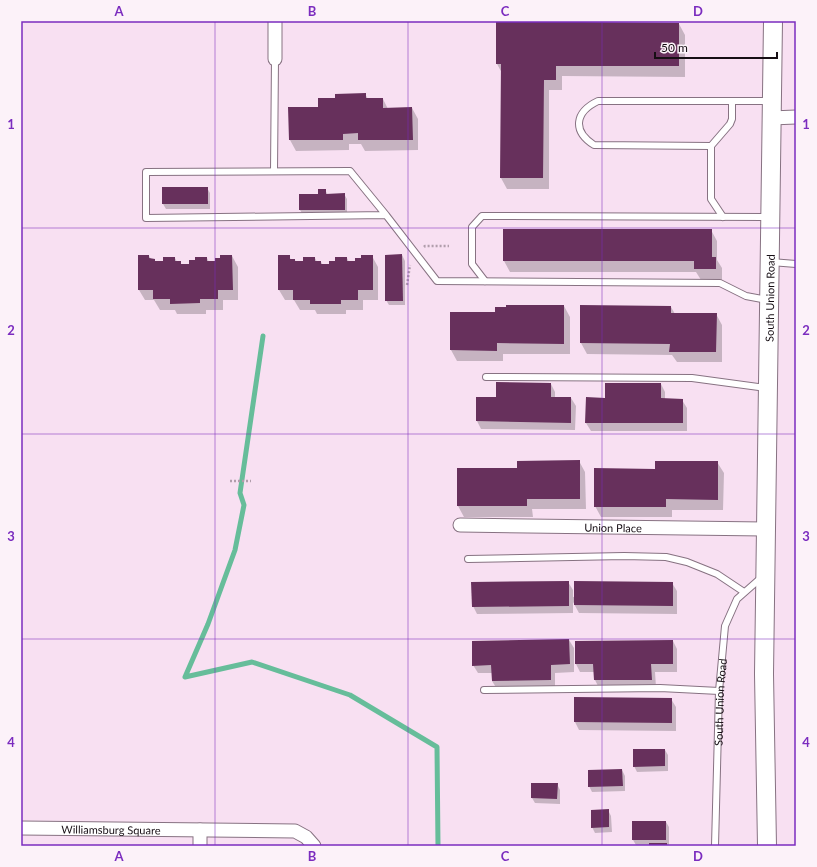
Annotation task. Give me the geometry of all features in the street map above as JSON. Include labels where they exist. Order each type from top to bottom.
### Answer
[{"type":"main road","name":"South Union Road","points":[[767,846],[764,674],[773,21]]},
{"type":"street","points":[[275,21],[275,59]]},
{"type":"street","points":[[772,109],[796,117]]},
{"type":"street","name":"Union Place","points":[[460,525],[766,529]]},
{"type":"street","name":"Williamsburg Square","points":[[21,828],[295,831],[306,837],[314,846]]},
{"type":"street","points":[[200,830],[200,846]]},
{"type":"lane","points":[[274,171],[275,59]]},
{"type":"lane","points":[[711,146],[594,145],[586,140],[581,132],[579,122],[582,113],[587,106],[598,101],[732,101],[772,109]]},
{"type":"lane","points":[[723,217],[711,199],[711,146],[730,124],[732,119],[732,101]]},
{"type":"lane","points":[[386,215],[146,218],[146,172],[350,171],[386,215],[437,281],[720,284],[746,296],[769,300]]},
{"type":"lane","points":[[485,281],[472,264],[472,226],[482,216],[770,217]]},
{"type":"lane","points":[[769,261],[796,264]]},
{"type":"lane","points":[[486,377],[692,378],[768,388]]},
{"type":"lane","points":[[468,559],[624,556],[666,557],[687,562],[717,574],[744,592]]},
{"type":"lane","name":"South Union Road","points":[[715,846],[720,690],[725,626],[736,599],[765,574]]},
{"type":"lane","points":[[484,690],[660,688],[720,690]]},
{"type":"path","points":[[230,481],[251,482]]},
{"type":"building","points":[[496,21],[679,23],[679,66],[556,66],[556,80],[544,80],[543,178],[500,178],[501,64],[496,64]]},
{"type":"building","points":[[366,93],[366,98],[383,98],[383,108],[412,107],[413,140],[358,140],[358,133],[343,134],[343,140],[289,140],[288,107],[318,107],[318,98],[335,98],[335,94]]},
{"type":"building","points":[[162,187],[208,187],[208,204],[162,204]]},
{"type":"building","points":[[318,189],[326,189],[326,194],[345,193],[345,210],[299,210],[299,194],[318,194]]},
{"type":"building","points":[[503,229],[712,229],[712,257],[716,257],[716,269],[694,269],[694,261],[503,261]]},
{"type":"building","points":[[402,254],[403,301],[385,301],[385,255]]},
{"type":"building","points":[[138,255],[149,255],[149,258],[155,259],[155,261],[163,261],[163,257],[175,257],[175,261],[181,261],[181,264],[189,264],[189,260],[195,260],[195,257],[207,257],[207,261],[215,261],[215,258],[220,258],[220,255],[232,255],[233,290],[218,290],[218,299],[200,299],[200,303],[170,304],[170,299],[153,299],[153,290],[138,290]]},
{"type":"building","points":[[278,255],[290,255],[290,259],[295,259],[295,261],[303,261],[303,257],[315,257],[315,261],[321,261],[321,264],[329,264],[329,261],[335,261],[335,257],[347,257],[347,261],[355,261],[355,258],[361,258],[361,255],[373,255],[373,290],[358,290],[358,300],[341,300],[341,304],[310,304],[310,300],[293,300],[293,290],[278,290]]},
{"type":"building","points":[[506,305],[564,305],[564,344],[497,343],[497,351],[450,350],[450,312],[495,312],[495,307],[506,307]]},
{"type":"building","points":[[580,305],[671,306],[671,313],[717,313],[716,352],[669,352],[670,344],[580,343]]},
{"type":"building","points":[[496,382],[551,383],[551,397],[571,397],[571,423],[476,421],[476,397],[496,397]]},
{"type":"building","points":[[605,383],[661,383],[661,398],[683,399],[683,423],[585,423],[586,397],[605,398]]},
{"type":"building","points":[[580,460],[580,499],[527,499],[527,506],[457,506],[457,468],[517,468],[517,461]]},
{"type":"building","points":[[655,461],[718,461],[718,500],[666,499],[666,507],[594,507],[594,468],[655,469]]},
{"type":"building","points":[[569,581],[569,606],[472,607],[471,582]]},
{"type":"building","points":[[574,581],[673,582],[673,606],[574,605]]},
{"type":"building","points":[[569,639],[570,664],[551,665],[551,680],[492,681],[491,665],[472,666],[472,641]]},
{"type":"building","points":[[673,640],[673,664],[651,664],[652,680],[594,680],[593,664],[575,664],[575,641]]},
{"type":"building","points":[[574,697],[672,698],[672,723],[574,722]]},
{"type":"building","points":[[633,749],[665,749],[665,766],[633,767]]},
{"type":"building","points":[[622,769],[623,786],[588,787],[588,770]]},
{"type":"building","points":[[531,783],[558,783],[557,799],[531,798]]},
{"type":"building","points":[[609,809],[609,827],[591,828],[591,810]]},
{"type":"building","points":[[632,821],[666,821],[666,840],[632,840]]},
{"type":"building","points":[[649,843],[667,843],[667,846],[649,846]]},
{"type":"waterway","points":[[263,336],[240,493],[244,505],[235,550],[208,624],[185,677],[252,662],[350,695],[437,747],[438,846]]}]
